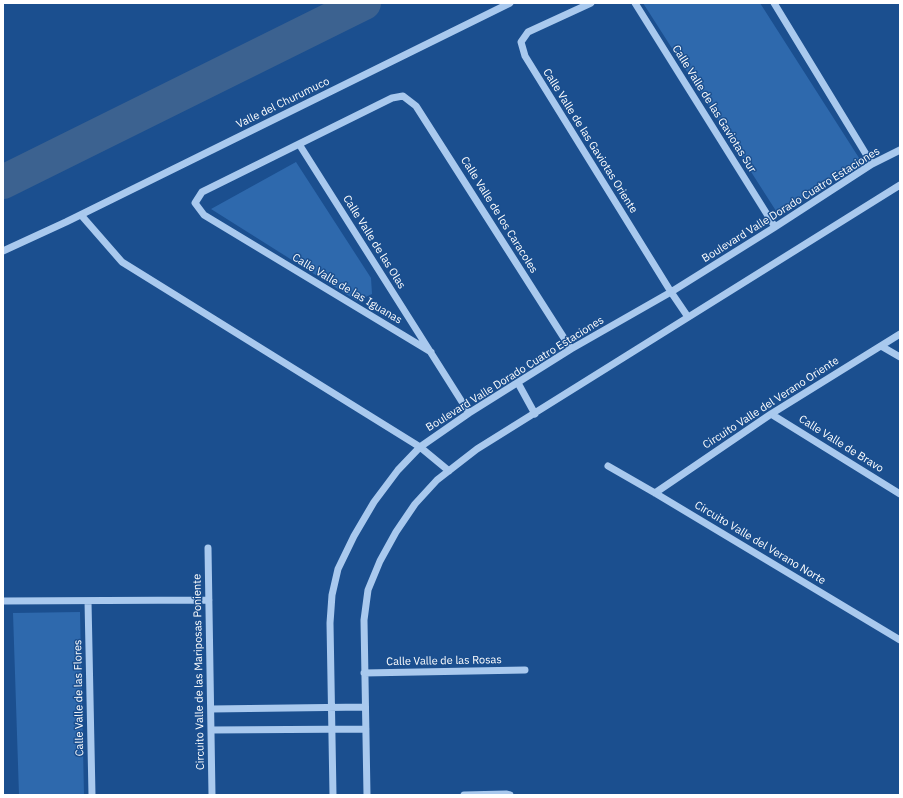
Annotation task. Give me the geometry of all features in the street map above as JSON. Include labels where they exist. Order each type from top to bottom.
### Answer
[{"type":"street","name":"Valle del Churumuco","points":[[3,251],[81,215],[510,3]]},
{"type":"street","name":"Calle Valle de las Gaviotas Oriente","points":[[590,3],[528,32],[521,42],[525,56],[688,317]]},
{"type":"street","name":"Calle Valle de las Gaviotas Sur","points":[[635,3],[775,227]]},
{"type":"street","points":[[774,3],[872,164]]},
{"type":"street","name":"Calle Valle de los Caracoles","points":[[299,144],[392,98],[403,96],[416,106],[571,349]]},
{"type":"street","name":"Calle Valle de las Iguanas","points":[[299,144],[202,192],[195,203],[204,214],[431,352],[469,413]]},
{"type":"street","name":"Calle Valle de las Olas","points":[[299,144],[431,352]]},
{"type":"street","name":"Boulevard Valle Dorado Cuatro Estaciones","points":[[333,795],[330,623],[332,595],[338,569],[354,536],[374,502],[398,470],[420,447],[469,413],[571,349],[672,292],[872,164],[899,152]]},
{"type":"street","points":[[366,795],[364,620],[368,590],[380,561],[396,532],[415,504],[437,480],[477,449],[900,185]]},
{"type":"street","points":[[81,215],[122,262],[420,447],[449,471]]},
{"type":"street","name":"Circuito Valle del Verano Oriente","points":[[655,493],[771,414],[900,334]]},
{"type":"street","points":[[881,346],[900,357]]},
{"type":"street","points":[[518,383],[535,414]]},
{"type":"street","name":"Calle Valle de Bravo","points":[[771,414],[900,494]]},
{"type":"street","name":"Circuito Valle del Verano Norte","points":[[608,466],[900,640]]},
{"type":"street","name":"Circuito Valle de las Mariposas Poniente","points":[[208,548],[212,795]]},
{"type":"street","points":[[3,602],[209,600]]},
{"type":"street","name":"Calle Valle de las Flores","points":[[88,601],[92,795]]},
{"type":"street","name":"Calle Valle de las Rosas","points":[[364,674],[525,670]]},
{"type":"street","points":[[211,709],[365,707]]},
{"type":"street","points":[[211,730],[366,729]]},
{"type":"street","points":[[464,795],[510,795]]},
{"type":"shaded area","points":[[643,3],[760,3],[861,161],[778,214]]},
{"type":"shaded area","points":[[296,162],[371,278],[372,294],[357,301],[211,209]]},
{"type":"shaded area","points":[[80,612],[84,795],[19,795],[13,613]]},
{"type":"waterway","points":[[3,182],[364,3]]}]
